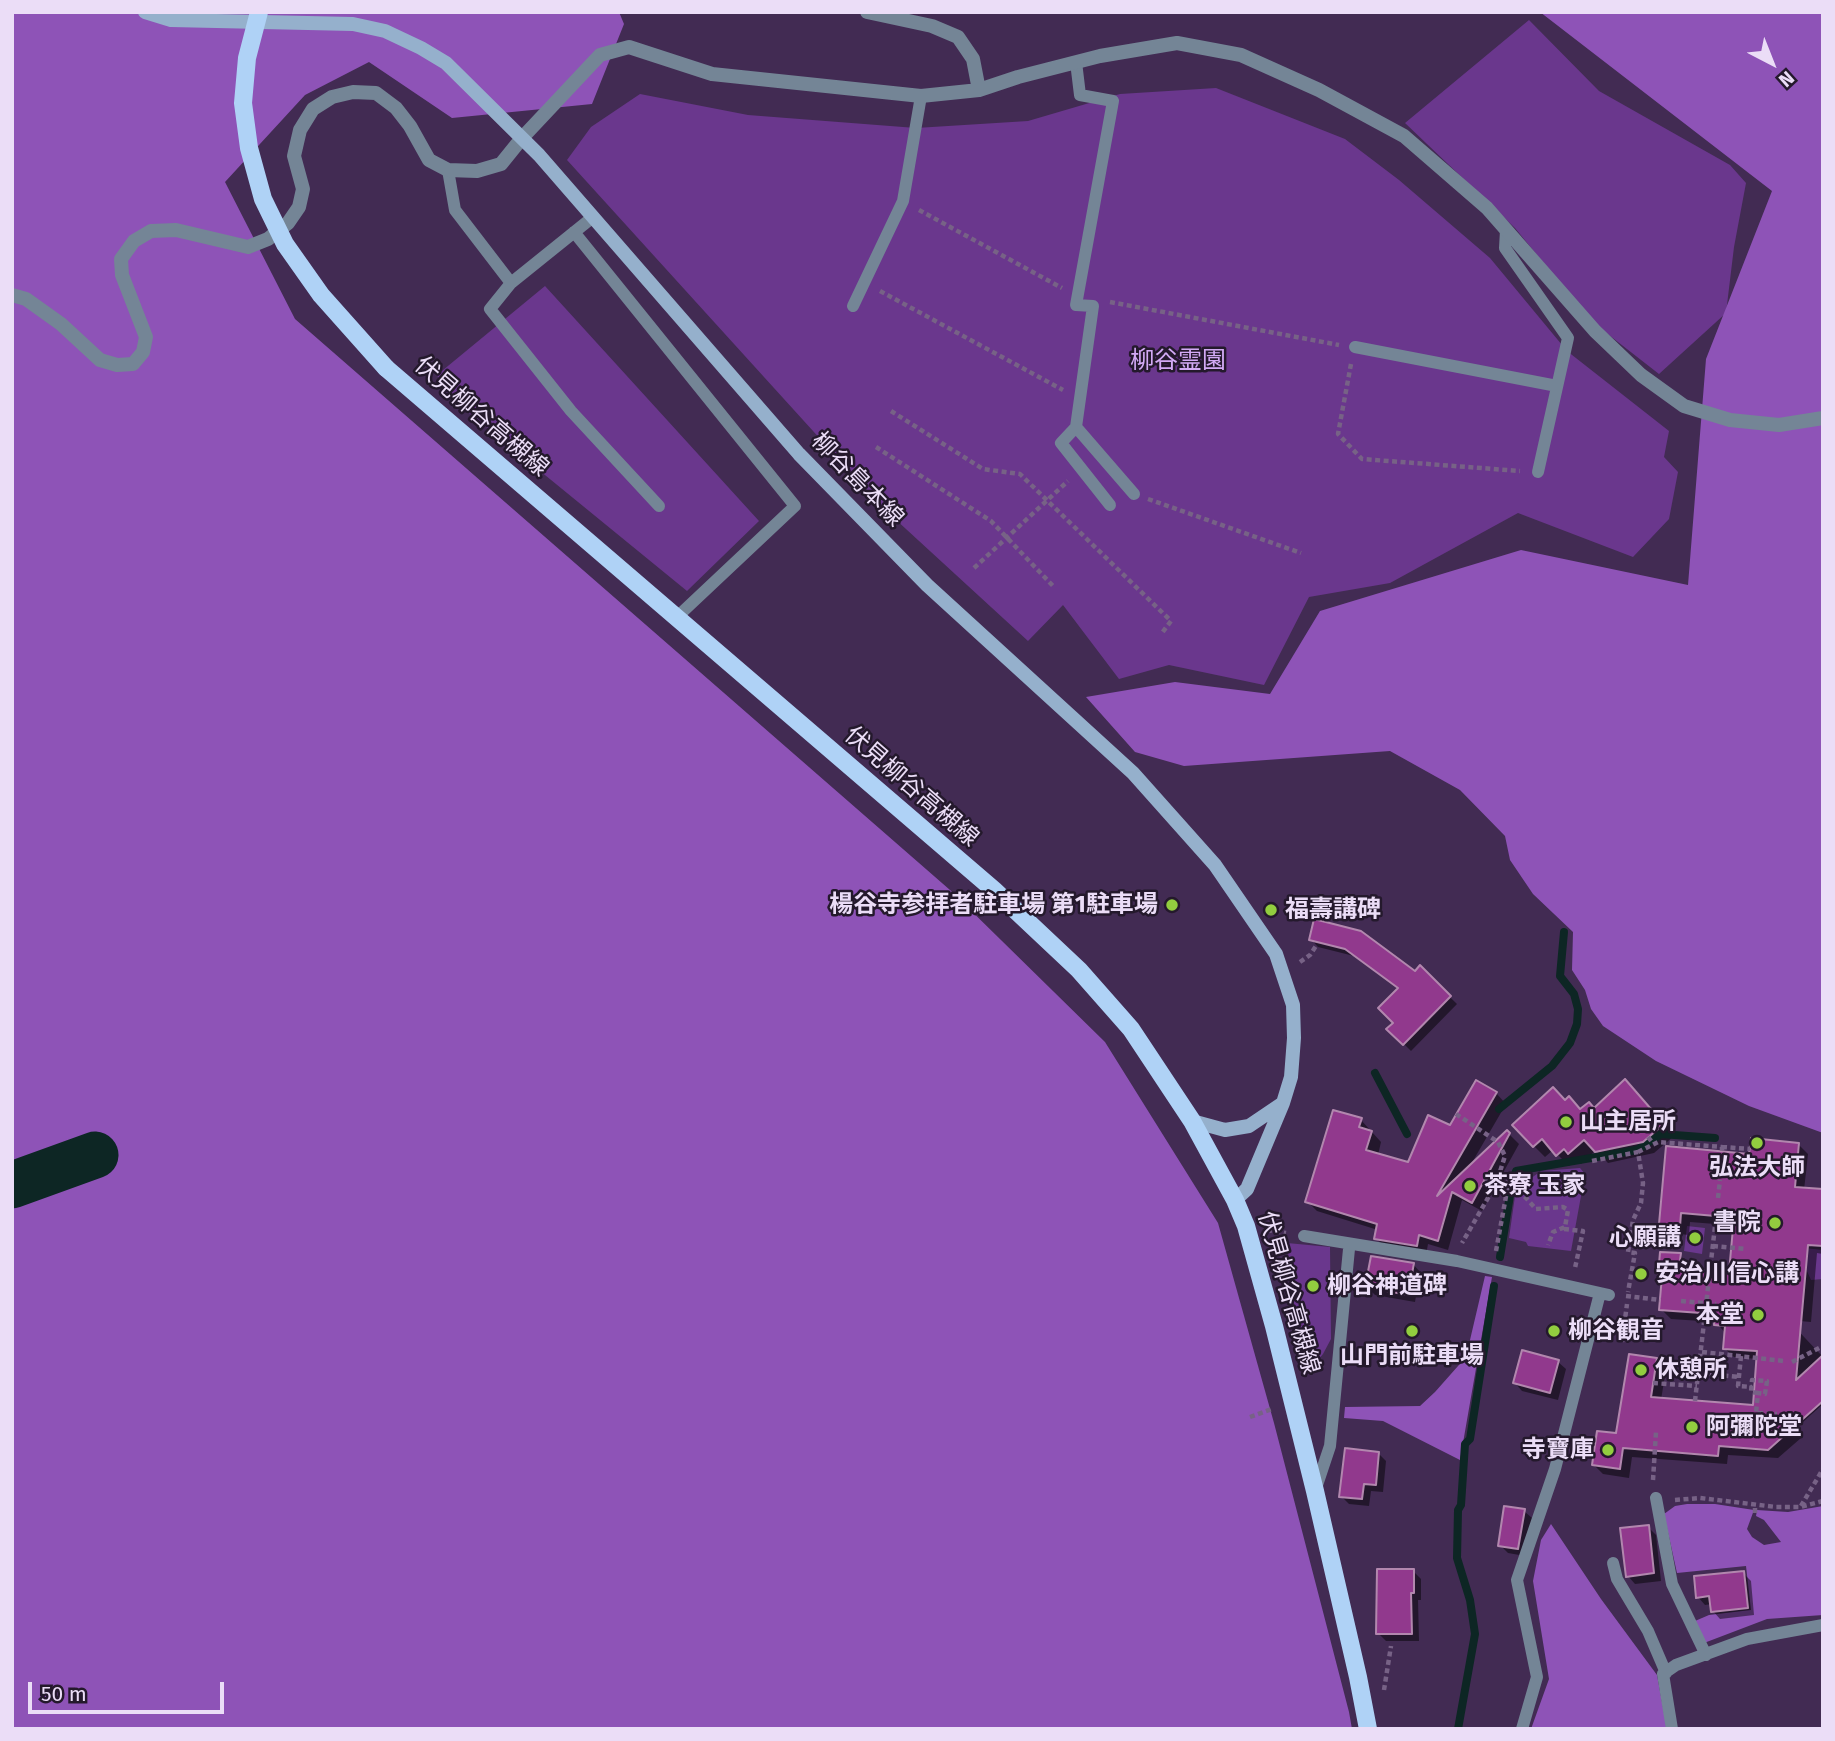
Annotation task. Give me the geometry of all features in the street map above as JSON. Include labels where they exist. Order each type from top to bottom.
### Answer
[{"type":"main road","name":"柳谷島本線","points":[[145,12],[171,20],[354,24],[385,31],[446,63],[522,138],[799,454],[927,585],[1133,773],[1215,865],[1276,954],[1293,1005],[1294,1038],[1290,1077],[1283,1103],[1247,1189],[1235,1200]]},
{"type":"main road","name":"伏見柳谷高槻線","points":[[259,12],[247,58],[243,103],[249,148],[263,198],[285,244],[321,295],[386,368],[993,890],[1079,970],[1131,1029],[1192,1121],[1235,1200],[1246,1226],[1315,1491],[1359,1677],[1368,1729]]},
{"type":"main road","points":[[1192,1121],[1225,1130],[1249,1126],[1283,1103]]},
{"type":"street","points":[[867,12],[932,26],[958,37],[973,59],[979,90]]},
{"type":"street","points":[[12,295],[26,299],[61,324],[100,360],[117,365],[133,364],[143,352],[146,337],[122,275],[121,259],[134,241],[150,231],[176,230],[248,247],[268,239],[288,223],[299,208],[303,189],[294,156],[300,130],[313,109],[331,97],[353,92],[376,93],[396,108],[410,126],[429,160],[448,170],[477,172],[501,164],[600,55],[629,47],[712,74],[921,96],[979,90],[1100,56],[1177,43],[1241,55],[1319,90],[1404,136],[1487,208],[1595,331],[1641,375],[1684,405],[1730,420],[1779,425],[1823,418]]},
{"type":"lane","points":[[1076,62],[1080,95],[1113,101],[1077,296],[1076,305],[1093,306],[1076,426],[1061,443],[1110,505]]},
{"type":"lane","points":[[853,306],[903,201],[921,96]]},
{"type":"lane","points":[[448,170],[455,211],[510,283]]},
{"type":"lane","points":[[593,217],[510,283],[490,309],[571,411],[659,506]]},
{"type":"lane","points":[[1506,230],[1506,248],[1568,338],[1538,472]]},
{"type":"lane","points":[[574,232],[795,506],[677,617]]},
{"type":"lane","points":[[1354,348],[1557,386]]},
{"type":"lane","points":[[1076,426],[1134,494]]},
{"type":"lane","points":[[1304,1236],[1457,1261],[1604,1294],[1555,1469],[1517,1580],[1537,1677],[1521,1729]]},
{"type":"lane","points":[[1315,1491],[1330,1446],[1349,1250]]},
{"type":"lane","points":[[1657,1504],[1672,1584],[1706,1654]]},
{"type":"lane","points":[[1613,1563],[1617,1578],[1648,1631],[1666,1673]]},
{"type":"lane","points":[[1672,1729],[1664,1674],[1676,1665],[1747,1639],[1823,1625]]},
{"type":"path","points":[[903,201],[1077,296],[1354,348],[1338,434],[1362,459],[1538,472]]},
{"type":"path","points":[[864,282],[1080,399]]},
{"type":"path","points":[[891,411],[983,469],[1020,474],[1171,621],[1162,633]]},
{"type":"path","points":[[876,447],[991,521],[1054,587]]},
{"type":"path","points":[[974,568],[1082,469]]},
{"type":"path","points":[[1134,494],[1301,553]]},
{"type":"path","points":[[1294,964],[1302,962],[1315,946]]},
{"type":"path","points":[[1456,1114],[1498,1142],[1505,1156],[1496,1184],[1461,1243],[1457,1261]]},
{"type":"path","points":[[1648,1137],[1653,1143]]},
{"type":"path","points":[[1592,1161],[1638,1152],[1658,1142],[1722,1149],[1750,1149]]},
{"type":"path","points":[[1622,1342],[1635,1254],[1628,1252],[1633,1220],[1641,1203],[1643,1183],[1638,1152]]},
{"type":"path","points":[[1499,1176],[1511,1182],[1536,1209],[1563,1207],[1568,1210],[1563,1229]]},
{"type":"path","points":[[1485,1178],[1496,1184]]},
{"type":"path","points":[[1718,1198],[1720,1180]]},
{"type":"path","points":[[1496,1252],[1511,1182]]},
{"type":"path","points":[[1695,1401],[1717,1209]]},
{"type":"path","points":[[1717,1219],[1727,1219]]},
{"type":"path","points":[[1548,1245],[1553,1232],[1563,1229],[1583,1231],[1571,1286]]},
{"type":"path","points":[[1713,1246],[1746,1249]]},
{"type":"path","points":[[1630,1297],[1660,1300]]},
{"type":"path","points":[[1681,1301],[1716,1304]]},
{"type":"path","points":[[1792,1362],[1823,1346]]},
{"type":"path","points":[[1701,1352],[1784,1361]]},
{"type":"path","points":[[1741,1356],[1738,1386],[1752,1387]]},
{"type":"path","points":[[1698,1373],[1739,1377]]},
{"type":"path","points":[[1752,1380],[1767,1381],[1765,1394],[1751,1392],[1752,1387],[1752,1380]]},
{"type":"path","points":[[1653,1382],[1697,1386]]},
{"type":"path","points":[[1758,1393],[1756,1413],[1777,1414]]},
{"type":"path","points":[[1250,1416],[1277,1407]]},
{"type":"path","points":[[1656,1432],[1653,1477],[1657,1504],[1687,1498],[1800,1507],[1823,1501]]},
{"type":"path","points":[[1800,1507],[1823,1469]]},
{"type":"path","points":[[1755,1505],[1755,1513]]},
{"type":"green space","points":[[1529,20],[1599,91],[1730,165],[1746,183],[1734,247],[1726,313],[1659,374],[1591,321],[1515,228],[1405,123]]},
{"type":"green space","name":"柳谷霊園","points":[[1216,88],[1345,139],[1399,180],[1490,258],[1567,351],[1669,431],[1664,457],[1678,472],[1669,519],[1633,557],[1518,513],[1390,583],[1309,597],[1264,685],[1169,665],[1119,679],[1063,605],[1028,641],[882,507],[567,160],[591,127],[640,94],[748,115],[916,128],[1028,121],[1120,94]]},
{"type":"green space","points":[[545,286],[759,521],[687,591],[447,395],[437,375]]},
{"type":"green space","points":[[1580,1168],[1585,1174],[1571,1251],[1528,1246],[1526,1242],[1509,1238],[1516,1189],[1541,1171]]},
{"type":"green space","points":[[1687,1226],[1705,1228],[1702,1254],[1684,1251]]},
{"type":"green space","points":[[1287,1243],[1330,1247],[1331,1339],[1323,1354],[1307,1373],[1298,1339]]},
{"type":"green space","points":[[1795,1247],[1823,1250],[1823,1279],[1811,1280],[1806,1269],[1793,1268]]},
{"type":"shaded area","points":[[12,12],[619,12],[624,24],[592,104],[452,118],[369,62],[305,95],[225,182],[295,319],[950,890],[1105,1042],[1218,1223],[1274,1423],[1352,1729],[12,1729]]},
{"type":"shaded area","points":[[1540,12],[1823,12],[1823,1133],[1749,1106],[1656,1061],[1603,1026],[1591,1009],[1585,990],[1572,970],[1573,932],[1533,894],[1510,860],[1505,836],[1460,790],[1390,751],[1184,766],[1135,752],[1086,697],[1175,682],[1270,694],[1320,611],[1521,550],[1688,585],[1706,359],[1772,191]]},
{"type":"shaded area","points":[[1485,1276],[1492,1277],[1460,1460],[1383,1421],[1344,1418],[1345,1407],[1420,1406],[1435,1392],[1466,1357]]},
{"type":"shaded area","points":[[1715,1504],[1754,1510],[1747,1529],[1752,1537],[1764,1545],[1781,1542],[1764,1520],[1756,1516],[1757,1510],[1788,1512],[1823,1506],[1823,1615],[1767,1619],[1704,1643],[1695,1621],[1709,1615],[1751,1610],[1746,1566],[1677,1573],[1664,1514],[1675,1506]]},
{"type":"shaded area","points":[[1551,1524],[1601,1599],[1657,1675],[1667,1729],[1531,1729],[1549,1679],[1533,1581],[1541,1540]]},
{"type":"building","points":[[1314,919],[1361,931],[1415,971],[1420,965],[1451,996],[1403,1045],[1386,1029],[1393,1023],[1378,1008],[1398,988],[1345,949],[1309,940]]},
{"type":"building","name":"山主居所","points":[[1625,1079],[1664,1124],[1643,1142],[1595,1152],[1584,1140],[1568,1154],[1564,1149],[1556,1156],[1542,1139],[1533,1147],[1512,1125],[1553,1087],[1565,1100],[1569,1096],[1580,1109],[1589,1102],[1594,1108]]},
{"type":"building","points":[[1476,1080],[1497,1092],[1437,1196],[1507,1130],[1510,1133],[1472,1203],[1452,1192],[1438,1241],[1419,1235],[1417,1246],[1374,1239],[1377,1224],[1305,1202],[1333,1110],[1362,1118],[1359,1127],[1372,1131],[1366,1150],[1408,1162],[1428,1115],[1450,1125]]},
{"type":"building","points":[[1751,1138],[1799,1143],[1795,1187],[1823,1189],[1823,1246],[1808,1245],[1796,1380],[1823,1355],[1823,1401],[1768,1450],[1719,1446],[1718,1456],[1623,1448],[1620,1469],[1592,1465],[1597,1431],[1616,1433],[1629,1354],[1657,1358],[1651,1397],[1753,1405],[1757,1351],[1723,1349],[1725,1326],[1714,1325],[1715,1314],[1659,1310],[1662,1276],[1658,1276],[1660,1252],[1681,1253],[1679,1268],[1729,1272],[1733,1228],[1727,1227],[1727,1217],[1681,1213],[1680,1227],[1659,1224],[1666,1146],[1749,1154]]},
{"type":"building","points":[[1371,1256],[1414,1263],[1408,1295],[1365,1287]]},
{"type":"building","points":[[1522,1350],[1559,1360],[1550,1393],[1513,1383]]},
{"type":"building","points":[[1345,1448],[1379,1452],[1376,1485],[1364,1484],[1362,1499],[1339,1497]]},
{"type":"building","points":[[1504,1506],[1525,1509],[1518,1549],[1498,1546]]},
{"type":"building","points":[[1649,1525],[1654,1573],[1626,1577],[1620,1528]]},
{"type":"building","points":[[1377,1569],[1414,1569],[1414,1593],[1411,1593],[1412,1634],[1376,1634]]},
{"type":"building","points":[[1744,1571],[1748,1608],[1711,1612],[1709,1596],[1696,1598],[1694,1576]]},
{"type":"waterway","points":[[1499,1109],[1552,1066],[1570,1043],[1577,1024],[1578,1009],[1574,994],[1560,976],[1564,932]]},
{"type":"waterway","points":[[1375,1073],[1407,1134]]},
{"type":"waterway","points":[[1500,1257],[1516,1171],[1637,1150],[1661,1134],[1715,1138]]},
{"type":"waterway","points":[[12,1185],[95,1155]]},
{"type":"waterway","points":[[1458,1729],[1475,1634],[1470,1600],[1457,1558],[1458,1510],[1461,1505],[1465,1444],[1470,1439],[1494,1286]]},
{"type":"place","name":"楊谷寺参拝者駐車場 第1駐車場","points":[[1172,905]]},
{"type":"place","name":"福壽講碑","points":[[1271,910]]},
{"type":"place","name":"山主居所","points":[[1566,1122]]},
{"type":"place","name":"弘法大師","points":[[1757,1143]]},
{"type":"place","name":"茶寮 玉家","points":[[1470,1186]]},
{"type":"place","name":"書院","points":[[1775,1223]]},
{"type":"place","name":"心願講","points":[[1695,1238]]},
{"type":"place","name":"安治川信心講","points":[[1641,1274]]},
{"type":"place","name":"柳谷神道碑","points":[[1313,1286]]},
{"type":"place","name":"本堂","points":[[1758,1315]]},
{"type":"place","name":"山門前駐車場","points":[[1412,1331]]},
{"type":"place","name":"柳谷観音","points":[[1554,1331]]},
{"type":"place","name":"休憩所","points":[[1641,1370]]},
{"type":"place","name":"阿彌陀堂","points":[[1692,1427]]},
{"type":"place","name":"寺寶庫","points":[[1608,1450]]}]
